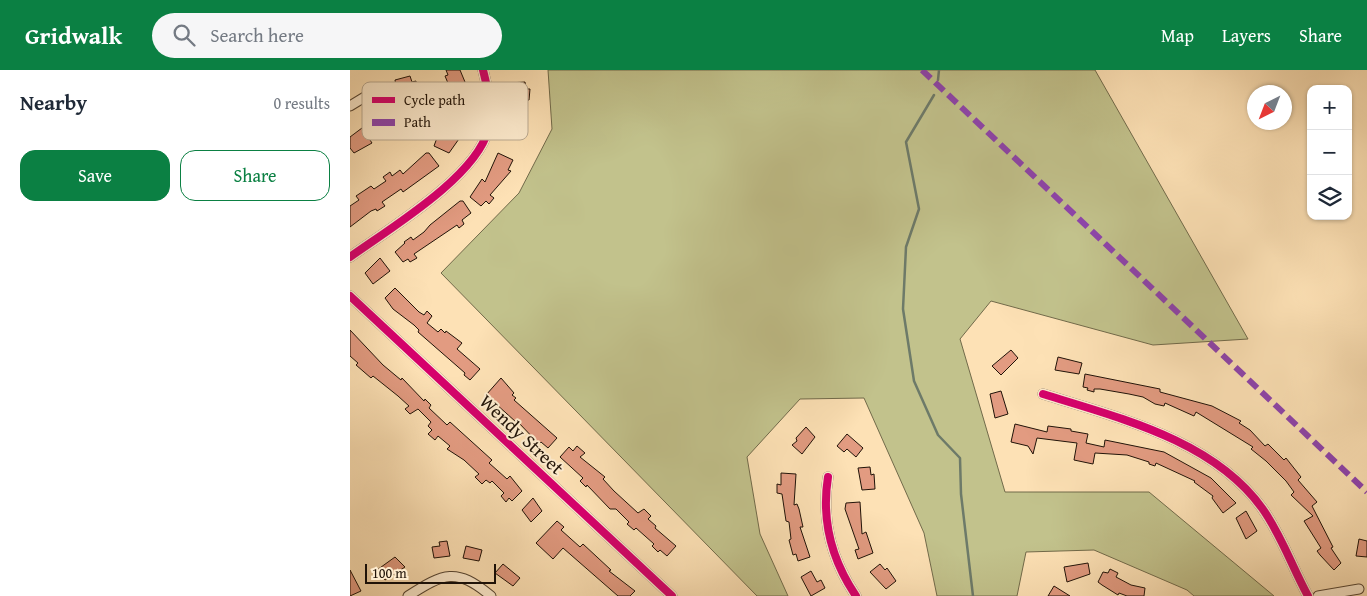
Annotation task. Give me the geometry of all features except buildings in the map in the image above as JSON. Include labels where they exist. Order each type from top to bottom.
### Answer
[{"type":"street","points":[[350,106],[362,99]]},
{"type":"street","points":[[350,257],[440,192],[469,165],[483,140]]},
{"type":"street","name":"Wendy Street","points":[[350,296],[672,596]]},
{"type":"street","points":[[1043,394],[1148,430],[1192,449],[1232,476],[1261,507],[1277,530],[1308,596]]},
{"type":"street","points":[[828,477],[825,494],[828,535],[842,574],[856,596]]},
{"type":"street","points":[[408,596],[433,581],[455,576],[470,580],[490,596]]},
{"type":"street","points":[[1318,596],[1359,589]]},
{"type":"green space","points":[[548,70],[1095,70],[1248,339],[1153,345],[991,301],[960,339],[1005,492],[1149,492],[1274,596],[1194,596],[1187,590],[1094,550],[1026,552],[1017,596],[937,596],[924,533],[864,398],[800,399],[747,457],[760,534],[788,596],[757,596],[441,273],[519,193],[552,129]]},
{"type":"waterway","points":[[938,80],[939,70]]},
{"type":"waterway","points":[[934,95],[906,142],[919,209],[906,247],[903,309],[914,381],[938,435],[960,458],[961,494],[973,596]]},
{"type":"marked path","points":[[922,70],[1367,492]]},
{"type":"cycle path","points":[[483,70],[486,82]]},
{"type":"cycle path","points":[[350,257],[429,201],[467,166],[484,140]]},
{"type":"cycle path","points":[[350,296],[672,596]]},
{"type":"cycle path","points":[[1043,394],[1102,412],[1163,434],[1191,448],[1218,465],[1242,485],[1262,508],[1275,529],[1308,596]]},
{"type":"cycle path","points":[[828,477],[826,509],[830,539],[840,568],[856,596]]}]
